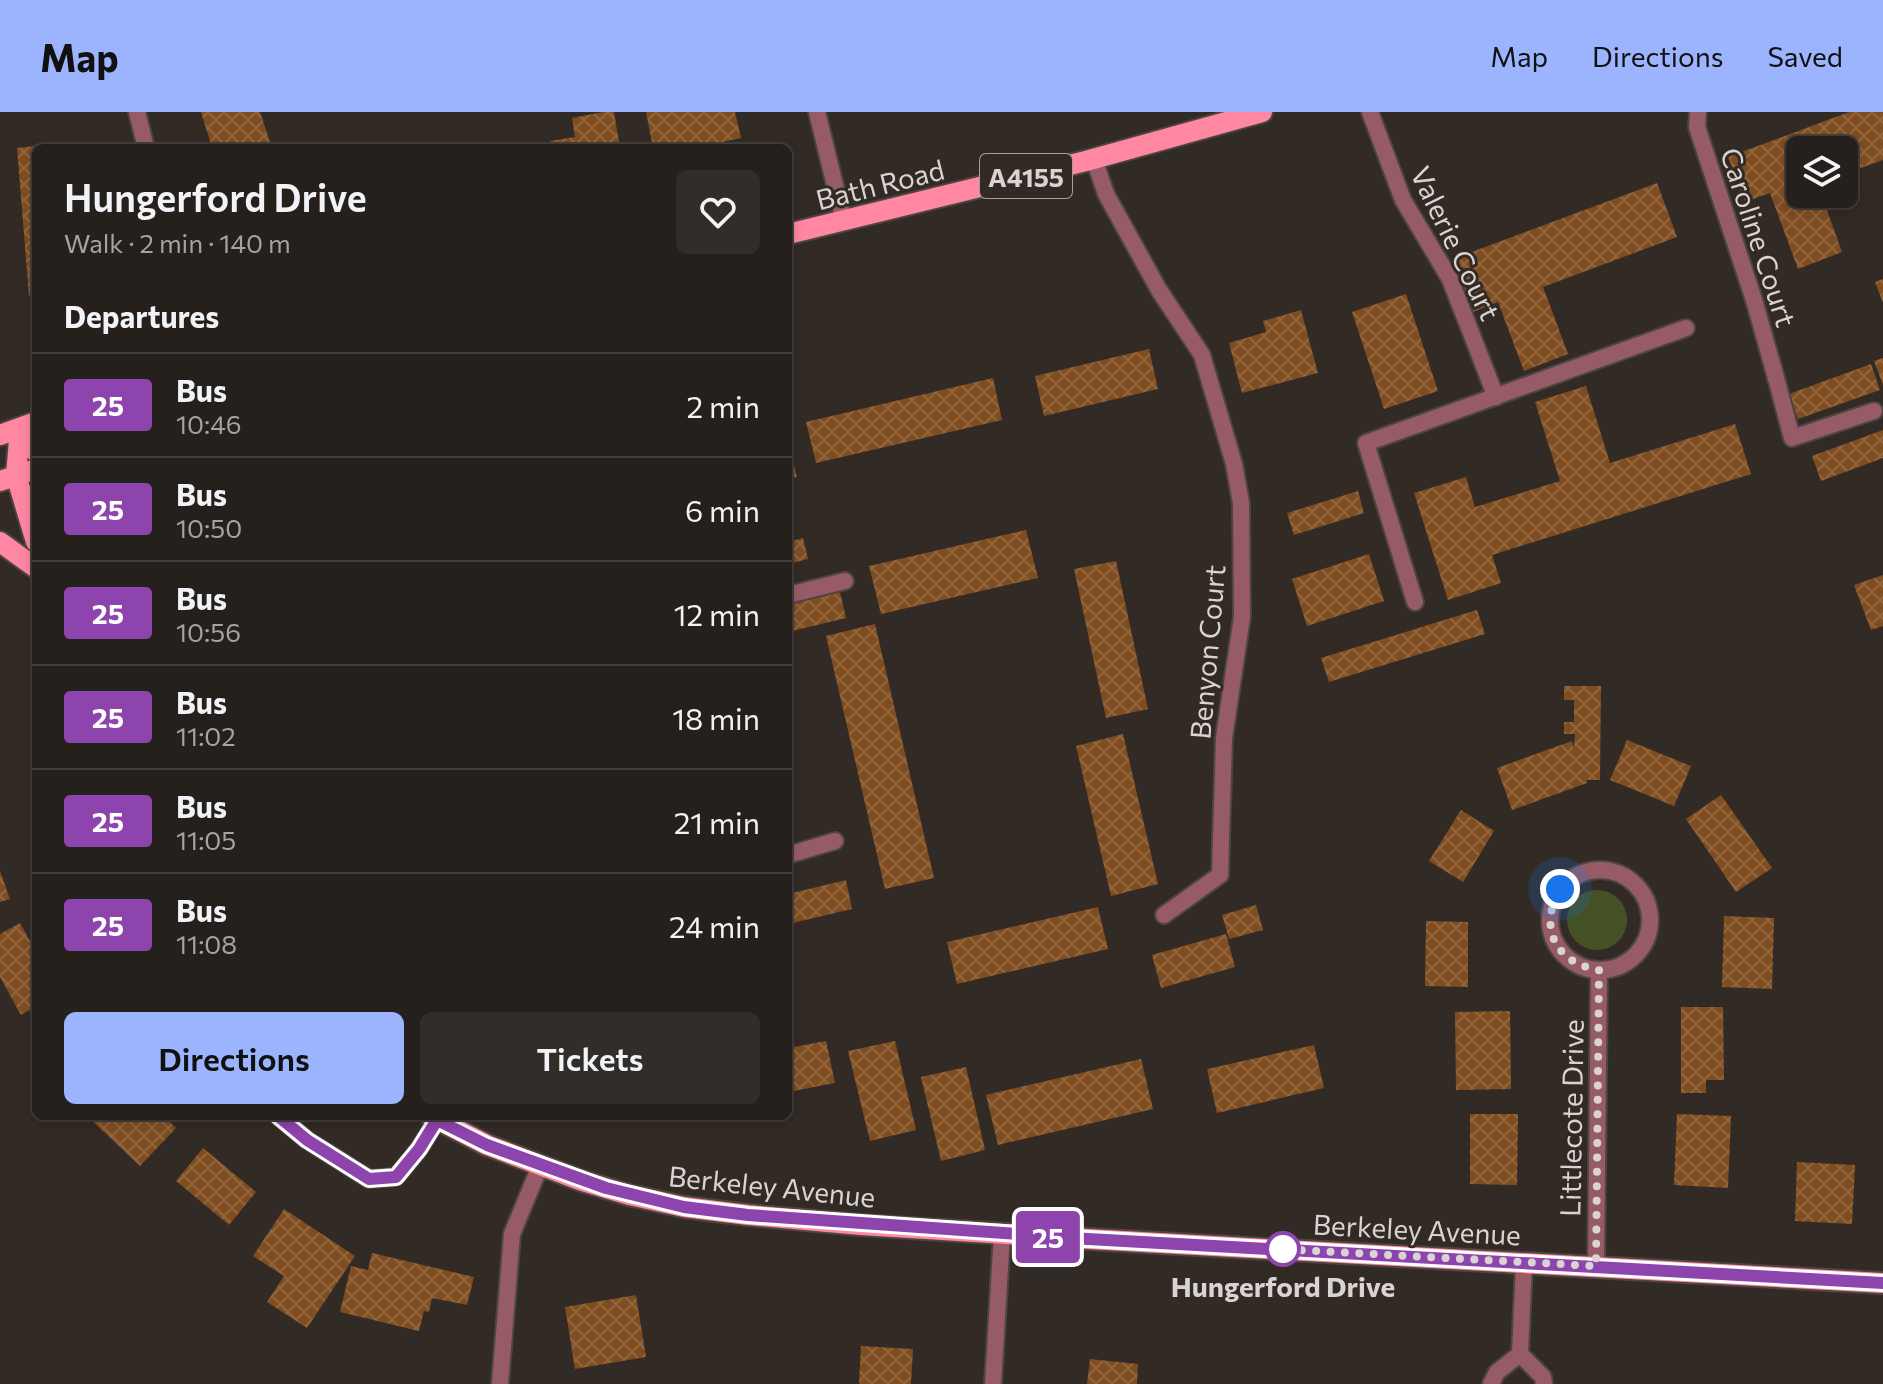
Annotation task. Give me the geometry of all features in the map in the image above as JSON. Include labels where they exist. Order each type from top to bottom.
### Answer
[{"type":"main road","name":"Bath Road","points":[[792,233],[1094,159],[1215,118],[1262,112]]},
{"type":"main road","points":[[19,428],[32,446]]},
{"type":"main road","points":[[19,428],[17,475],[32,528]]},
{"type":"main road","points":[[0,542],[32,565]]},
{"type":"main road","name":"Berkeley Avenue","points":[[438,1120],[487,1145],[540,1166],[629,1195],[684,1207],[861,1225],[1002,1234],[1883,1283]]},
{"type":"street","points":[[137,112],[145,144]]},
{"type":"street","points":[[817,112],[844,222]]},
{"type":"street","name":"Valerie Court","points":[[1370,112],[1403,200],[1450,279],[1496,397]]},
{"type":"street","name":"Caroline Court","points":[[1698,112],[1697,127],[1754,300],[1792,438],[1874,411]]},
{"type":"street","name":"Benyon Court","points":[[1094,159],[1113,208],[1159,290],[1202,355],[1234,464],[1241,503],[1242,617],[1224,738],[1220,875],[1164,915]]},
{"type":"street","points":[[1415,602],[1366,443],[1686,328]]},
{"type":"street","points":[[792,594],[845,581]]},
{"type":"street","points":[[792,854],[835,841]]},
{"type":"street","points":[[1603,870],[1620,874],[1634,883],[1645,897],[1650,913],[1649,931],[1642,947],[1631,959],[1616,967],[1599,970],[1569,960],[1551,934],[1550,918],[1552,902],[1572,878],[1586,871],[1603,870]]},
{"type":"street","name":"Littlecote Drive","points":[[1596,1266],[1599,970]]},
{"type":"street","name":"Berkeley Avenue","points":[[283,1120],[307,1140],[369,1179],[396,1177],[419,1149],[433,1120]]},
{"type":"street","points":[[500,1384],[512,1234],[540,1166]]},
{"type":"street","points":[[993,1384],[1002,1234]]},
{"type":"street","points":[[1524,1263],[1520,1354],[1543,1377],[1544,1384]]},
{"type":"street","points":[[1491,1384],[1497,1372],[1520,1354]]},
{"type":"green space","points":[[1597,890],[1609,892],[1618,899],[1625,908],[1625,932],[1618,941],[1609,948],[1597,950],[1585,948],[1576,941],[1569,932],[1567,920],[1569,908],[1576,899],[1585,892]]},
{"type":"building","points":[[201,112],[260,112],[271,144],[211,144]]},
{"type":"building","points":[[614,112],[619,144],[550,144],[550,141],[575,137],[572,118]]},
{"type":"building","points":[[646,112],[735,112],[741,138],[713,144],[652,144]]},
{"type":"building","points":[[1849,112],[1883,112],[1883,160],[1858,169],[1858,136],[1786,136],[1786,208],[1826,208],[1842,252],[1798,269],[1770,193],[1745,202],[1728,157]]},
{"type":"building","points":[[32,146],[32,296],[29,296],[17,148]]},
{"type":"building","points":[[1657,183],[1677,237],[1543,287],[1568,354],[1524,371],[1498,302],[1473,312],[1453,259]]},
{"type":"building","points":[[1883,279],[1883,303],[1875,282]]},
{"type":"building","points":[[1406,294],[1438,391],[1384,409],[1352,312]]},
{"type":"building","points":[[1301,310],[1318,373],[1242,393],[1229,343],[1266,332],[1263,321]]},
{"type":"building","points":[[1149,349],[1158,389],[1044,416],[1035,376]]},
{"type":"building","points":[[1883,358],[1883,385],[1874,361]]},
{"type":"building","points":[[1871,364],[1880,390],[1798,419],[1789,394]]},
{"type":"building","points":[[993,378],[1002,420],[816,463],[806,422]]},
{"type":"building","points":[[1586,386],[1610,463],[1735,424],[1751,474],[1492,555],[1501,583],[1448,600],[1414,493],[1466,477],[1475,507],[1560,481],[1535,402]]},
{"type":"building","points":[[1883,430],[1883,458],[1821,481],[1812,456]]},
{"type":"building","points":[[792,458],[797,477],[792,478]]},
{"type":"building","points":[[1358,491],[1364,513],[1294,535],[1287,513]]},
{"type":"building","points":[[1026,530],[1038,578],[881,614],[869,566]]},
{"type":"building","points":[[803,538],[808,559],[792,563],[792,541]]},
{"type":"building","points":[[1369,554],[1384,601],[1307,626],[1292,579]]},
{"type":"building","points":[[1116,561],[1148,709],[1106,718],[1074,569]]},
{"type":"building","points":[[1883,575],[1883,626],[1871,630],[1854,585]]},
{"type":"building","points":[[840,592],[846,618],[792,631],[792,603]]},
{"type":"building","points":[[1477,610],[1485,634],[1329,682],[1321,658]]},
{"type":"building","points":[[875,624],[934,878],[885,889],[826,636]]},
{"type":"building","points":[[1564,686],[1601,686],[1600,780],[1586,780],[1587,783],[1512,810],[1497,768],[1572,741],[1574,749],[1575,734],[1564,734],[1564,722],[1574,722],[1574,700],[1564,700]]},
{"type":"building","points":[[1123,734],[1158,884],[1111,896],[1076,746]]},
{"type":"building","points":[[1627,740],[1691,766],[1674,806],[1610,780]]},
{"type":"building","points":[[1721,795],[1772,868],[1736,892],[1686,819]]},
{"type":"building","points":[[1461,810],[1494,831],[1463,882],[1429,861]]},
{"type":"building","points":[[0,871],[10,899],[0,902]]},
{"type":"building","points":[[846,880],[852,909],[792,923],[792,893]]},
{"type":"building","points":[[1256,905],[1263,930],[1229,939],[1222,915]]},
{"type":"building","points":[[1098,907],[1108,949],[957,984],[947,942]]},
{"type":"building","points":[[1724,916],[1774,918],[1772,989],[1722,987]]},
{"type":"building","points":[[1426,921],[1468,922],[1468,987],[1425,986]]},
{"type":"building","points":[[20,923],[32,945],[32,1008],[21,1015],[0,977],[0,934]]},
{"type":"building","points":[[1226,934],[1235,967],[1161,988],[1152,955]]},
{"type":"building","points":[[1681,1007],[1723,1007],[1724,1080],[1706,1080],[1706,1093],[1681,1093]]},
{"type":"building","points":[[1510,1011],[1511,1089],[1456,1090],[1455,1012]]},
{"type":"building","points":[[826,1041],[835,1083],[792,1091],[792,1047]]},
{"type":"building","points":[[895,1041],[916,1130],[870,1141],[848,1051]]},
{"type":"building","points":[[1314,1045],[1324,1088],[1217,1113],[1207,1069]]},
{"type":"building","points":[[1141,1059],[1153,1109],[998,1145],[986,1095]]},
{"type":"building","points":[[966,1067],[985,1150],[941,1161],[921,1077]]},
{"type":"building","points":[[1470,1114],[1518,1114],[1517,1185],[1470,1184]]},
{"type":"building","points":[[1677,1114],[1731,1116],[1728,1188],[1674,1185]]},
{"type":"building","points":[[91,1120],[168,1120],[176,1128],[140,1166]]},
{"type":"building","points":[[203,1148],[256,1192],[229,1225],[176,1181]]},
{"type":"building","points":[[1797,1162],[1855,1165],[1852,1224],[1795,1221]]},
{"type":"building","points":[[284,1209],[355,1256],[307,1328],[267,1302],[284,1276],[253,1256]]},
{"type":"building","points":[[372,1253],[474,1277],[467,1305],[432,1298],[429,1312],[424,1311],[419,1331],[340,1312],[351,1266],[368,1270]]},
{"type":"building","points":[[636,1295],[646,1357],[575,1369],[565,1307]]},
{"type":"building","points":[[861,1346],[913,1349],[911,1384],[859,1384]]},
{"type":"building","points":[[1090,1359],[1138,1364],[1137,1384],[1087,1384]]},
{"type":"bus line","name":"25","points":[[283,1120],[307,1140],[369,1179],[396,1177],[437,1120]]},
{"type":"bus line","name":"25","points":[[437,1120],[487,1145],[606,1188],[684,1207],[748,1215],[1088,1239],[1883,1283]]},
{"type":"place","name":"Hungerford Drive","points":[[1283,1249]]},
{"type":"route","points":[[1283,1249],[1278,1249],[1596,1266],[1599,970],[1569,960],[1551,934],[1552,902],[1560,889]]}]
